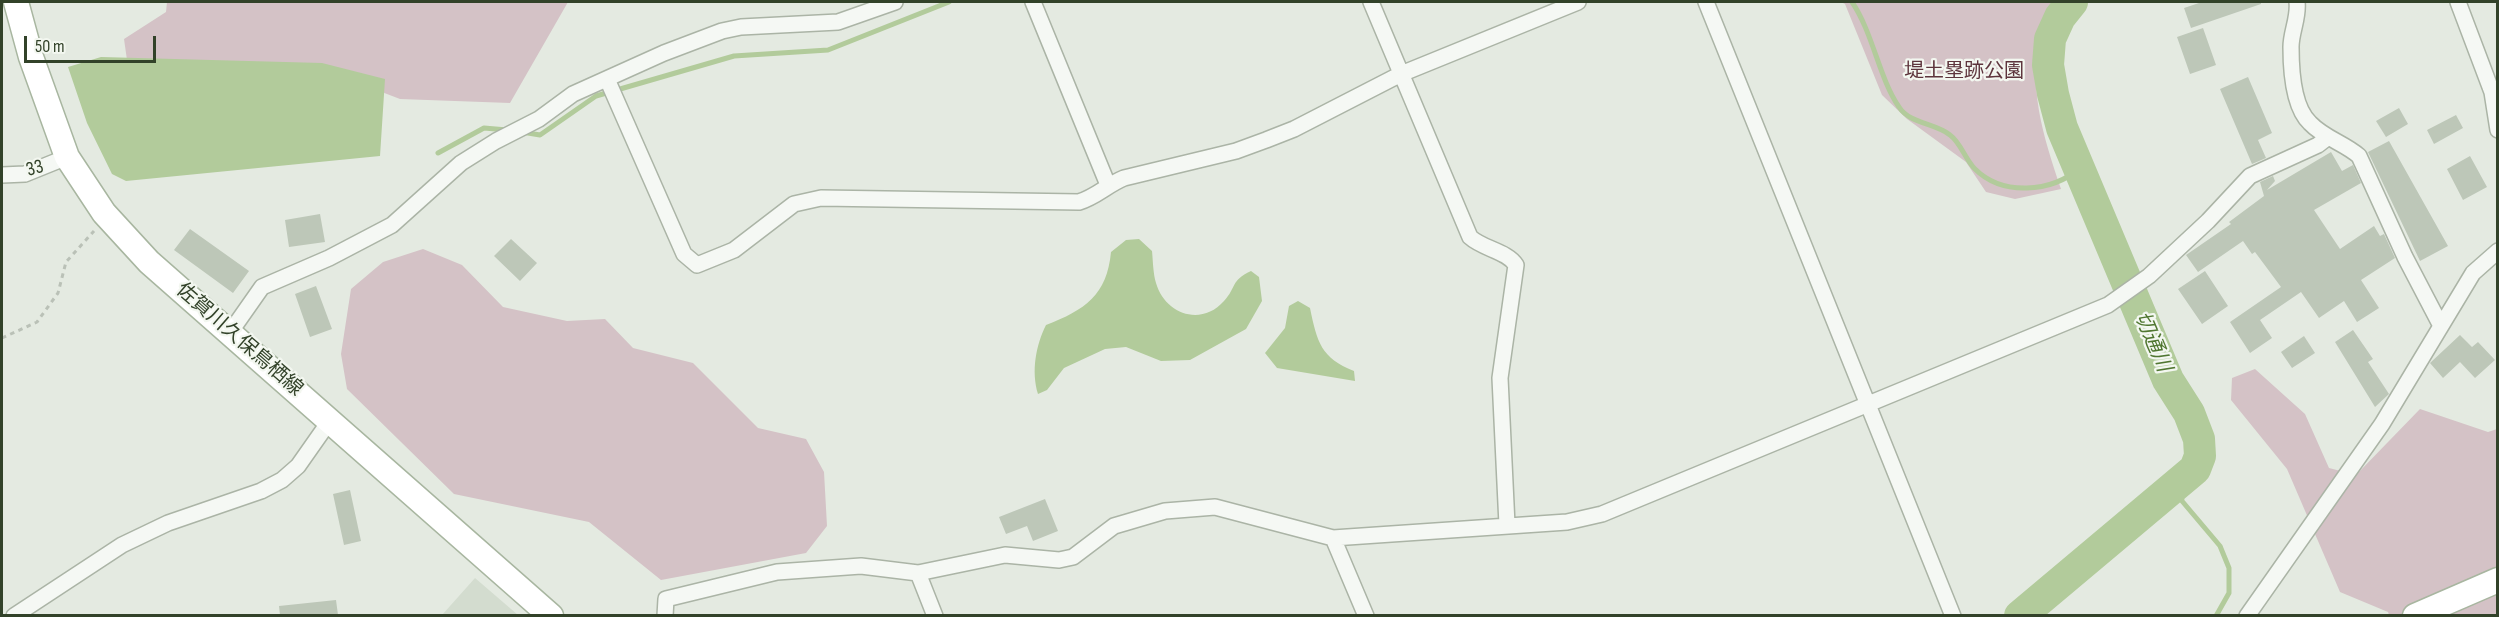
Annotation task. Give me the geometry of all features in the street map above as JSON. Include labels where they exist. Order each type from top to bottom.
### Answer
[{"type":"main road","name":"佐賀川久保鳥栖線","points":[[16,2],[30,57],[67,158],[104,213],[149,262],[229,334],[331,420],[551,615]]},
{"type":"main road","points":[[2415,615],[2498,580]]},
{"type":"street","points":[[229,334],[262,287],[329,258],[392,225],[461,163],[496,141],[539,119],[573,94],[664,53],[722,31],[741,27],[838,22],[895,2]]},
{"type":"street","points":[[1033,2],[1108,185]]},
{"type":"street","points":[[1371,2],[1470,237],[1479,246],[1512,259],[1516,265],[1500,378],[1507,525]]},
{"type":"street","points":[[607,79],[684,254],[697,266],[734,250],[794,204],[821,198],[1079,202],[1093,198],[1108,185],[1153,170],[1236,151],[1294,129],[1401,74],[1578,2]]},
{"type":"street","points":[[1706,2],[1953,615]]},
{"type":"street","points":[[2297,2],[2291,47],[2296,94],[2307,121],[2327,138],[2348,146],[2359,156],[2405,257],[2441,326]]},
{"type":"street","points":[[2457,2],[2492,92],[2498,130]]},
{"type":"street","points":[[665,615],[666,599],[777,572],[861,566],[918,573],[1005,555],[1059,560],[1073,557],[1113,526],[1165,511],[1215,507],[1333,538],[1567,522],[1602,514],[2108,304],[2149,276],[2208,221],[2250,176],[2318,146],[2327,138]]},
{"type":"street","name":"33","points":[[2,176],[25,174],[67,158]]},
{"type":"street","points":[[2247,615],[2382,424],[2473,273],[2498,251]]},
{"type":"street","points":[[14,615],[122,545],[168,523],[261,491],[282,480],[298,466],[331,420]]},
{"type":"street","points":[[1333,538],[1366,615]]},
{"type":"street","points":[[918,573],[935,615]]},
{"type":"path","points":[[2,338],[37,322],[58,293],[66,262],[93,233],[104,213]]},
{"type":"shaded area","points":[[101,57],[322,63],[385,79],[380,156],[126,181],[112,174],[87,123],[68,67]]},
{"type":"shaded area","points":[[1139,239],[1152,251],[1155,279],[1161,294],[1167,303],[1185,313],[1205,314],[1224,301],[1237,281],[1244,275],[1251,271],[1259,277],[1262,301],[1246,329],[1190,360],[1161,361],[1126,347],[1105,349],[1064,368],[1047,390],[1038,394],[1035,376],[1036,358],[1046,325],[1083,307],[1092,299],[1105,279],[1111,252],[1126,240]]},
{"type":"shaded area","points":[[1298,301],[1310,308],[1322,347],[1334,360],[1354,371],[1355,381],[1277,368],[1265,353],[1285,328],[1289,306]]},
{"type":"shaded area","points":[[475,578],[518,615],[442,615]]},
{"type":"green space","points":[[167,2],[568,2],[510,103],[400,99],[327,71],[127,60],[124,39],[166,12]]},
{"type":"green space","name":"堤土塁跡公園","points":[[1841,2],[2058,2],[2044,31],[2036,70],[2043,130],[2061,189],[2015,199],[1986,192],[1966,162],[1907,119],[1882,95],[1845,4]]},
{"type":"green space","points":[[423,249],[462,265],[503,307],[567,321],[605,319],[633,348],[693,363],[758,428],[806,439],[824,472],[827,526],[806,553],[661,580],[589,522],[454,494],[347,389],[341,354],[351,289],[383,262]]},
{"type":"green space","points":[[2255,369],[2305,414],[2329,468],[2356,475],[2420,409],[2488,432],[2497,429],[2497,615],[2389,615],[2388,612],[2340,592],[2287,469],[2231,400],[2232,378]]},
{"type":"building","points":[[2202,2],[2261,2],[2261,4],[2191,28],[2184,8]]},
{"type":"building","points":[[2203,28],[2216,65],[2190,74],[2177,37]]},
{"type":"building","points":[[2248,77],[2272,133],[2258,140],[2266,158],[2252,164],[2220,89]]},
{"type":"building","points":[[2399,108],[2408,124],[2386,137],[2376,121]]},
{"type":"building","points":[[2456,115],[2463,128],[2434,144],[2427,130]]},
{"type":"building","points":[[2389,141],[2448,246],[2420,261],[2368,152]]},
{"type":"building","points":[[2331,152],[2342,171],[2353,165],[2361,183],[2314,210],[2340,249],[2374,226],[2380,236],[2384,234],[2395,258],[2361,280],[2379,308],[2357,322],[2344,301],[2319,318],[2301,292],[2260,320],[2272,338],[2250,353],[2230,322],[2281,287],[2255,252],[2252,254],[2243,241],[2198,272],[2186,255],[2231,224],[2229,222],[2264,196],[2260,182],[2273,176],[2275,181],[2267,190]]},
{"type":"building","points":[[2470,156],[2487,187],[2463,200],[2447,169]]},
{"type":"building","points":[[320,214],[325,242],[289,247],[285,220]]},
{"type":"building","points":[[190,229],[249,271],[233,293],[174,250]]},
{"type":"building","points":[[511,239],[537,263],[520,281],[494,256]]},
{"type":"building","points":[[2205,271],[2228,306],[2202,324],[2178,289]]},
{"type":"building","points":[[316,286],[332,329],[310,337],[295,294]]},
{"type":"building","points":[[2353,330],[2373,359],[2368,362],[2389,394],[2375,407],[2335,342]]},
{"type":"building","points":[[2460,335],[2472,347],[2478,342],[2495,360],[2475,378],[2460,362],[2443,378],[2430,363]]},
{"type":"building","points":[[2304,336],[2315,353],[2292,368],[2281,352]]},
{"type":"building","points":[[350,490],[361,541],[344,545],[333,494]]},
{"type":"building","points":[[1045,499],[1058,531],[1033,541],[1027,526],[1006,534],[999,517]]},
{"type":"building","points":[[336,600],[338,615],[280,615],[279,606]]},
{"type":"waterway","points":[[522,132],[540,135],[596,96],[734,56],[828,50],[949,2]]},
{"type":"waterway","points":[[1852,2],[1865,27],[1886,83],[1899,107],[1910,117],[1950,135],[1975,169],[1986,178],[1999,184],[2027,188],[2055,182],[2080,168]]},
{"type":"waterway","name":"切通川","points":[[2020,616],[2195,469],[2200,456],[2199,439],[2189,413],[2168,380],[2062,128],[2048,65],[2050,39],[2060,17],[2072,2]]},
{"type":"waterway","points":[[438,153],[484,128],[507,130]]},
{"type":"waterway","points":[[2180,483],[2182,501],[2220,546],[2229,568],[2229,593],[2216,616]]}]
